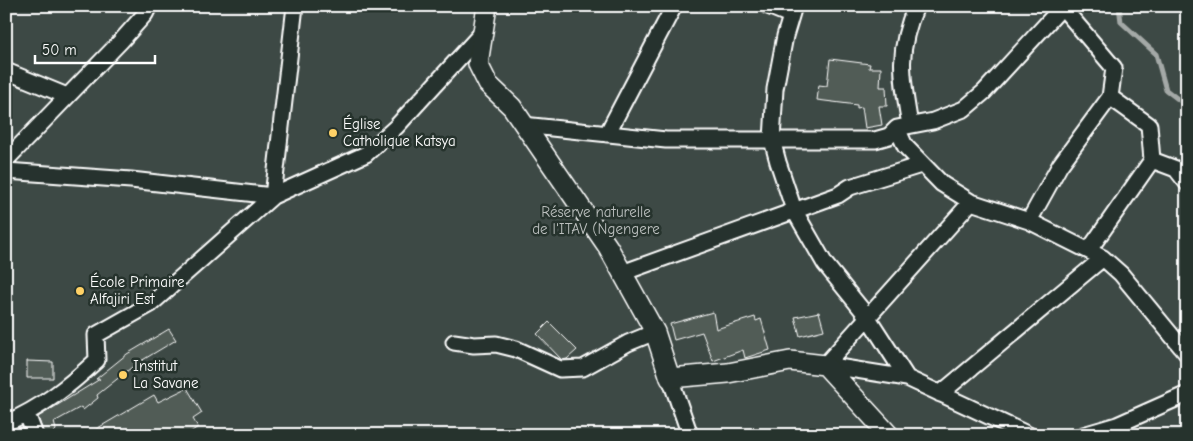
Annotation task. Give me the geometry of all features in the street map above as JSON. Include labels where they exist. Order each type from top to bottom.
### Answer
[{"type":"street","points":[[6,160],[145,14],[148,6]]},
{"type":"street","points":[[273,196],[295,6]]},
{"type":"street","points":[[487,6],[481,34],[478,64],[488,84],[512,107],[586,213],[622,273],[655,332],[690,435]]},
{"type":"street","points":[[607,134],[674,6]]},
{"type":"street","points":[[768,6],[792,11],[775,89],[772,140],[794,210],[825,264],[867,316],[907,378]]},
{"type":"street","points":[[916,6],[907,28],[901,58],[905,146],[921,165],[942,184],[971,202],[1029,221],[1103,258],[1121,274],[1187,354]]},
{"type":"street","points":[[523,125],[692,141],[875,140],[889,136],[904,126],[933,121],[964,109],[984,92],[1028,42],[1063,7],[1114,68],[1110,97],[1060,165],[1029,221]]},
{"type":"street","points":[[6,423],[27,414],[63,391],[97,360],[96,335],[151,304],[273,196],[366,154],[396,127],[481,34]]},
{"type":"street","points":[[6,71],[67,96]]},
{"type":"street","points":[[1089,250],[1152,160],[1149,125],[1110,97]]},
{"type":"street","points":[[1152,160],[1176,168],[1187,183]]},
{"type":"street","points":[[622,273],[838,195],[850,187],[921,165]]},
{"type":"street","points":[[6,171],[131,180],[273,196]]},
{"type":"street","points":[[826,365],[867,316],[971,202]]},
{"type":"street","points":[[940,394],[1103,258]]},
{"type":"street","points":[[454,342],[474,345],[496,344],[516,350],[538,362],[560,369],[583,368],[628,343],[655,332]]},
{"type":"street","points":[[670,378],[728,373],[790,361],[826,365],[907,378],[1029,435]]},
{"type":"street","points":[[826,365],[888,434]]},
{"type":"street","points":[[1083,435],[1117,425],[1187,394]]},
{"type":"street","points":[[27,414],[35,435]]},
{"type":"green space","name":"Réserve naturelle de l'ITAV (Ngengere","points":[[6,6],[1187,6],[1187,435],[6,435]]},
{"type":"building","points":[[830,59],[870,64],[869,68],[881,68],[880,87],[886,87],[887,106],[879,106],[882,125],[865,128],[862,107],[857,108],[857,105],[817,100],[819,85],[827,86]]},
{"type":"building","points":[[713,312],[716,329],[755,317],[756,321],[761,319],[770,350],[745,358],[743,350],[713,361],[702,332],[674,340],[670,324]]},
{"type":"building","points":[[819,312],[824,330],[800,336],[795,317]]},
{"type":"building","points":[[549,322],[577,350],[567,359],[562,360],[537,334]]},
{"type":"building","points":[[169,329],[176,340],[136,364],[97,395],[98,398],[83,410],[81,407],[54,422],[56,430],[51,435],[44,435],[38,417],[100,379],[96,379],[127,354]]},
{"type":"building","points":[[27,361],[53,362],[53,378],[27,378]]},
{"type":"building","points":[[187,388],[202,413],[193,419],[198,427],[186,435],[86,435],[154,395],[158,402]]},
{"type":"building","points":[[22,427],[25,435],[6,435],[6,432]]},
{"type":"waterway","points":[[1119,6],[1121,22],[1156,54],[1166,90],[1187,106]]},
{"type":"place","name":"Église Catholique Katsya","points":[[333,133]]},
{"type":"place","name":"École Primaire Alfajiri Est","points":[[80,291]]},
{"type":"place","name":"Institut La Savane","points":[[123,375]]}]
